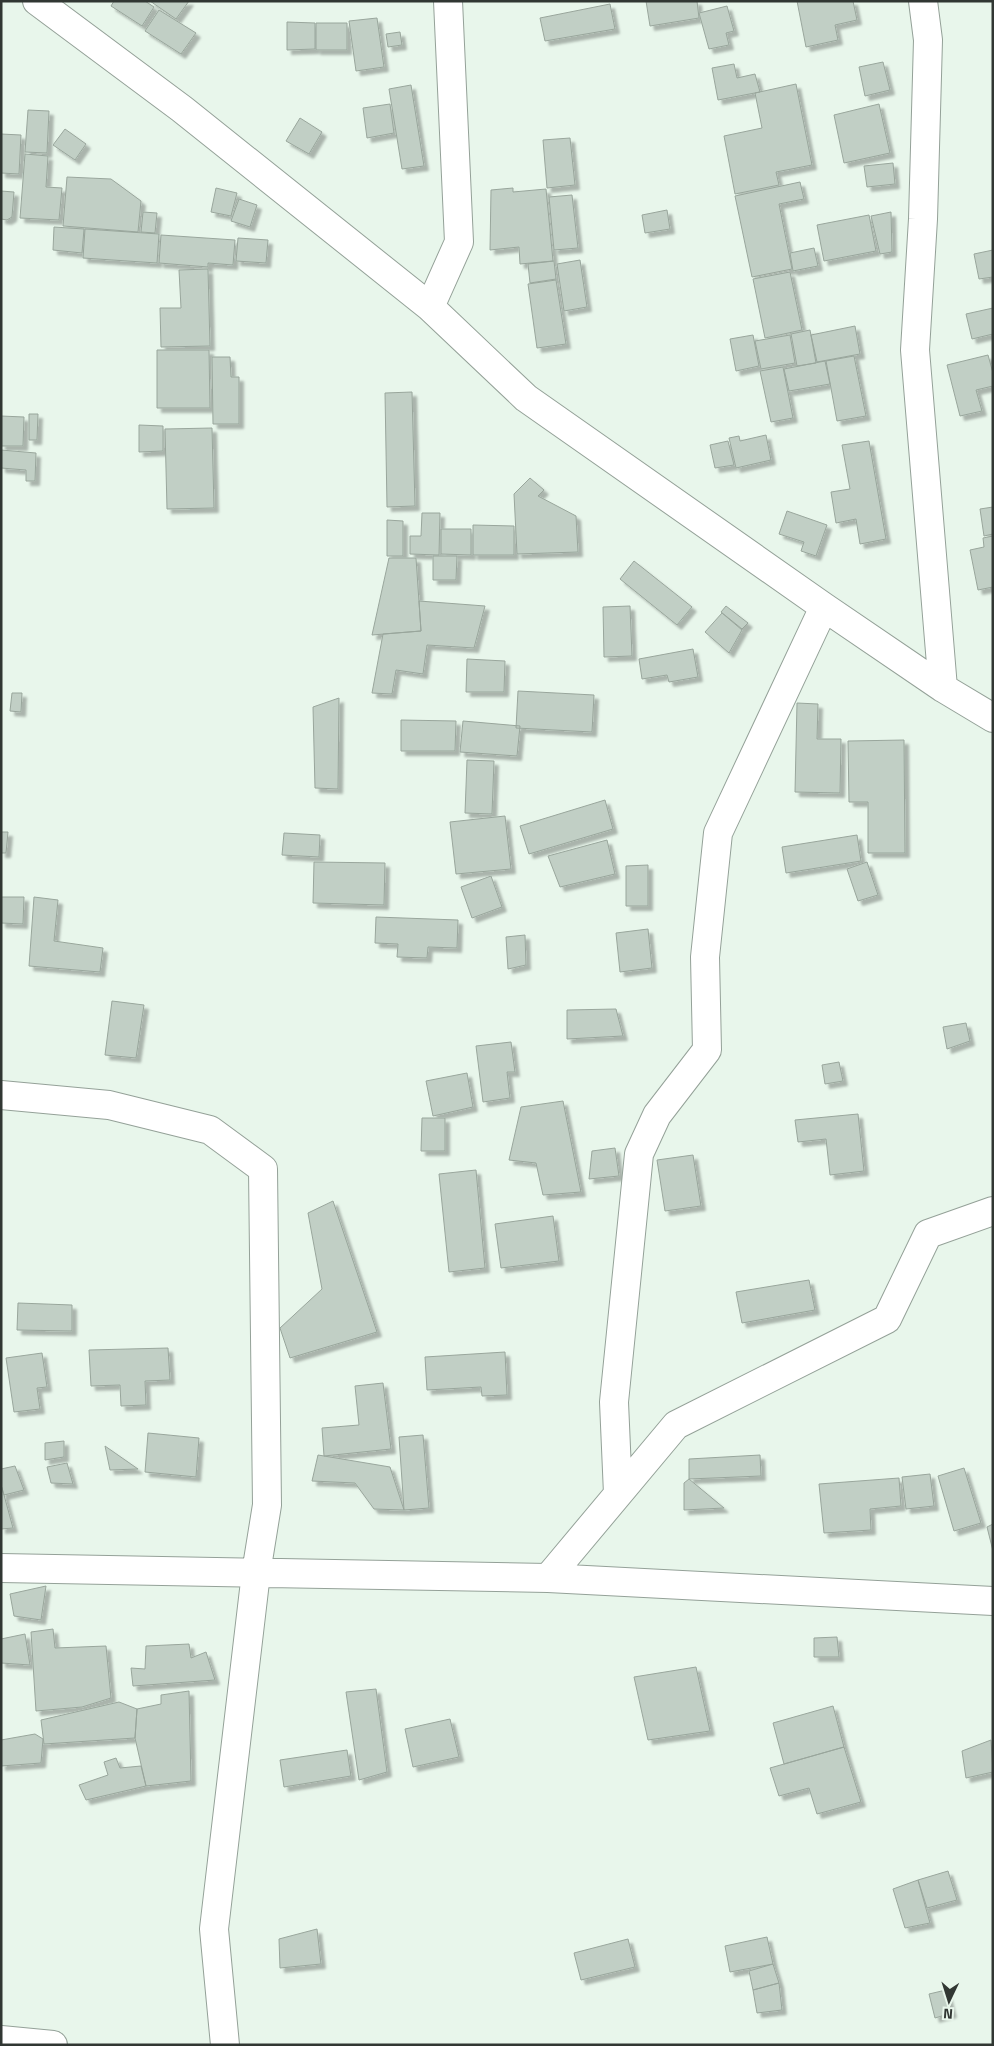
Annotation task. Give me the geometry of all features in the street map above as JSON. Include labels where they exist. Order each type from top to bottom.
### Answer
[{"type":"street","points":[[37,1],[182,109],[430,307],[526,398],[824,607],[943,688],[993,718]]},
{"type":"street","points":[[430,307],[459,242],[448,1]]},
{"type":"street","points":[[923,1],[928,40],[923,219],[915,350],[943,688]]},
{"type":"street","points":[[618,1494],[614,1402],[639,1154],[657,1115],[707,1050],[704,957],[718,833],[824,607]]},
{"type":"street","points":[[1,1095],[109,1105],[210,1130],[263,1169],[266,1505],[256,1573],[214,1929],[225,2045]]},
{"type":"street","points":[[548,1578],[676,1425],[887,1319],[928,1234],[993,1211]]},
{"type":"street","points":[[1,1568],[548,1578],[993,1601]]},
{"type":"street","points":[[1,2040],[53,2045]]},
{"type":"building","points":[[114,1],[145,1],[154,7],[142,26],[111,6]]},
{"type":"building","points":[[150,1],[189,1],[176,19]]},
{"type":"building","points":[[646,1],[697,1],[699,18],[650,26]]},
{"type":"building","points":[[797,1],[853,1],[857,20],[835,25],[838,40],[806,47]]},
{"type":"building","points":[[610,4],[615,29],[545,41],[540,18]]},
{"type":"building","points":[[727,6],[734,31],[726,33],[729,45],[709,49],[699,13]]},
{"type":"building","points":[[159,10],[196,33],[181,54],[145,31]]},
{"type":"building","points":[[377,18],[384,67],[356,71],[349,21]]},
{"type":"building","points":[[287,22],[315,23],[315,49],[287,50]]},
{"type":"building","points":[[316,23],[347,23],[347,50],[316,50]]},
{"type":"building","points":[[400,32],[402,45],[388,47],[386,34]]},
{"type":"building","points":[[883,62],[890,90],[865,96],[859,67]]},
{"type":"building","points":[[734,64],[737,78],[755,74],[760,92],[718,100],[712,68]]},
{"type":"building","points":[[796,84],[812,165],[776,172],[779,185],[735,194],[724,136],[762,128],[755,93]]},
{"type":"building","points":[[411,85],[424,166],[402,169],[389,89]]},
{"type":"building","points":[[390,104],[394,133],[367,138],[363,108]]},
{"type":"building","points":[[879,104],[890,153],[844,163],[834,115]]},
{"type":"building","points":[[28,110],[49,111],[47,153],[25,152]]},
{"type":"building","points":[[300,118],[322,132],[309,154],[286,141]]},
{"type":"building","points":[[65,129],[86,144],[75,160],[53,145]]},
{"type":"building","points":[[1,134],[21,135],[19,174],[1,173]]},
{"type":"building","points":[[570,138],[575,185],[547,188],[543,140]]},
{"type":"building","points":[[25,154],[48,156],[46,187],[62,188],[59,220],[20,218]]},
{"type":"building","points":[[893,163],[895,184],[867,187],[864,166]]},
{"type":"building","points":[[67,177],[111,179],[141,201],[138,232],[63,226]]},
{"type":"building","points":[[800,182],[804,199],[779,204],[792,269],[752,277],[735,196]]},
{"type":"building","points":[[216,188],[237,193],[231,216],[211,212]]},
{"type":"building","points":[[513,188],[513,192],[546,189],[553,261],[520,264],[519,247],[490,250],[491,190]]},
{"type":"building","points":[[1,191],[14,192],[12,217],[7,220],[1,219]]},
{"type":"building","points":[[572,195],[578,248],[554,250],[549,197]]},
{"type":"building","points":[[239,199],[257,205],[250,227],[231,221]]},
{"type":"building","points":[[667,210],[670,229],[645,233],[642,215]]},
{"type":"building","points":[[143,212],[157,213],[155,233],[141,232]]},
{"type":"building","points":[[891,212],[892,252],[880,254],[871,216]]},
{"type":"building","points":[[869,215],[876,251],[824,261],[817,225]]},
{"type":"building","points":[[54,227],[84,229],[82,253],[53,250]]},
{"type":"building","points":[[85,229],[159,234],[157,263],[83,258]]},
{"type":"building","points":[[161,235],[235,240],[233,265],[208,263],[208,267],[159,263]]},
{"type":"building","points":[[238,238],[268,240],[266,263],[236,261]]},
{"type":"building","points":[[814,248],[818,266],[793,271],[790,253]]},
{"type":"building","points":[[993,250],[993,277],[979,279],[974,254]]},
{"type":"building","points":[[580,260],[587,307],[564,311],[557,264]]},
{"type":"building","points":[[554,261],[556,279],[530,283],[528,264]]},
{"type":"building","points":[[208,269],[210,346],[161,347],[160,308],[181,308],[179,270]]},
{"type":"building","points":[[790,272],[802,330],[765,338],[753,279]]},
{"type":"building","points":[[556,280],[566,344],[537,348],[528,284]]},
{"type":"building","points":[[993,308],[993,334],[972,339],[966,314]]},
{"type":"building","points":[[855,326],[860,354],[817,362],[811,335]]},
{"type":"building","points":[[810,330],[816,363],[797,366],[791,334]]},
{"type":"building","points":[[753,335],[759,366],[736,371],[730,339]]},
{"type":"building","points":[[790,335],[795,363],[761,369],[755,341]]},
{"type":"building","points":[[157,350],[209,350],[210,408],[157,408]]},
{"type":"building","points":[[988,355],[993,373],[993,386],[976,390],[982,411],[960,416],[947,365]]},
{"type":"building","points":[[854,356],[866,416],[837,421],[826,361]]},
{"type":"building","points":[[212,357],[230,357],[231,377],[239,377],[239,424],[213,424]]},
{"type":"building","points":[[825,361],[830,384],[789,391],[784,369]]},
{"type":"building","points":[[783,367],[793,418],[771,422],[760,371]]},
{"type":"building","points":[[412,392],[415,506],[387,507],[385,393]]},
{"type":"building","points":[[29,414],[38,414],[37,440],[29,440]]},
{"type":"building","points":[[1,416],[24,417],[23,446],[1,446]]},
{"type":"building","points":[[139,425],[163,426],[163,451],[139,452]]},
{"type":"building","points":[[212,428],[214,508],[167,509],[165,429]]},
{"type":"building","points":[[766,435],[771,460],[736,468],[729,438],[739,436],[740,441]]},
{"type":"building","points":[[728,441],[734,465],[715,468],[710,445]]},
{"type":"building","points":[[869,441],[886,539],[860,544],[856,519],[836,523],[831,492],[850,489],[842,445]]},
{"type":"building","points":[[1,450],[36,453],[35,481],[26,481],[26,470],[1,468]]},
{"type":"building","points":[[530,478],[544,490],[538,496],[576,516],[578,552],[517,554],[514,494]]},
{"type":"building","points":[[993,507],[993,534],[984,536],[980,509]]},
{"type":"building","points":[[787,511],[827,525],[816,556],[801,551],[804,542],[779,534]]},
{"type":"building","points":[[422,513],[440,513],[439,555],[410,554],[410,536],[421,536]]},
{"type":"building","points":[[387,520],[403,521],[403,556],[387,556]]},
{"type":"building","points":[[473,525],[514,526],[514,555],[473,555]]},
{"type":"building","points":[[441,529],[471,529],[471,555],[441,554]]},
{"type":"building","points":[[993,536],[993,587],[978,590],[970,550],[984,547],[983,538]]},
{"type":"building","points":[[433,556],[457,556],[456,580],[433,580]]},
{"type":"building","points":[[389,558],[416,558],[421,631],[372,635]]},
{"type":"building","points":[[634,561],[692,607],[677,625],[620,579]]},
{"type":"building","points":[[419,601],[485,606],[474,648],[427,645],[423,674],[396,670],[392,694],[372,693],[383,634],[421,631]]},
{"type":"building","points":[[630,606],[632,656],[604,657],[603,607]]},
{"type":"building","points":[[726,606],[748,623],[742,629],[721,612]]},
{"type":"building","points":[[722,613],[742,630],[729,653],[705,632]]},
{"type":"building","points":[[693,649],[698,677],[669,682],[667,675],[642,679],[639,659]]},
{"type":"building","points":[[467,659],[505,661],[504,692],[466,692]]},
{"type":"building","points":[[518,691],[594,695],[592,732],[516,728]]},
{"type":"building","points":[[12,693],[22,693],[21,712],[10,711]]},
{"type":"building","points":[[339,698],[338,789],[315,788],[313,707]]},
{"type":"building","points":[[797,703],[818,704],[817,739],[841,739],[840,793],[795,792]]},
{"type":"building","points":[[401,720],[456,721],[455,751],[401,751]]},
{"type":"building","points":[[463,721],[520,726],[517,756],[460,752]]},
{"type":"building","points":[[904,740],[905,853],[868,853],[868,802],[849,802],[848,741]]},
{"type":"building","points":[[467,760],[494,761],[492,814],[465,813]]},
{"type":"building","points":[[605,800],[613,829],[529,854],[520,826]]},
{"type":"building","points":[[505,816],[511,869],[456,874],[450,822]]},
{"type":"building","points":[[1,832],[8,832],[6,853],[1,853]]},
{"type":"building","points":[[284,833],[320,835],[319,857],[282,855]]},
{"type":"building","points":[[857,835],[861,861],[786,873],[782,847]]},
{"type":"building","points":[[607,840],[615,874],[560,887],[548,856]]},
{"type":"building","points":[[314,862],[385,863],[384,905],[313,903]]},
{"type":"building","points":[[867,862],[878,895],[858,901],[847,869]]},
{"type":"building","points":[[648,865],[648,906],[626,906],[626,866]]},
{"type":"building","points":[[491,876],[502,907],[472,918],[461,887]]},
{"type":"building","points":[[1,897],[24,897],[23,924],[1,923]]},
{"type":"building","points":[[34,897],[58,900],[54,941],[103,948],[100,972],[29,966]]},
{"type":"building","points":[[376,917],[458,920],[457,948],[428,947],[427,958],[397,957],[398,944],[375,943]]},
{"type":"building","points":[[648,929],[652,968],[620,972],[616,933]]},
{"type":"building","points":[[525,935],[526,965],[508,969],[506,937]]},
{"type":"building","points":[[112,1001],[144,1005],[136,1058],[105,1055]]},
{"type":"building","points":[[616,1009],[623,1036],[567,1039],[567,1010]]},
{"type":"building","points":[[966,1023],[970,1041],[947,1049],[943,1027]]},
{"type":"building","points":[[511,1042],[515,1072],[507,1072],[510,1098],[483,1102],[476,1046]]},
{"type":"building","points":[[839,1062],[843,1081],[825,1084],[822,1065]]},
{"type":"building","points":[[467,1073],[473,1107],[433,1116],[426,1081]]},
{"type":"building","points":[[563,1101],[581,1192],[543,1195],[536,1163],[509,1160],[521,1107]]},
{"type":"building","points":[[858,1114],[864,1171],[830,1175],[826,1139],[798,1142],[795,1120]]},
{"type":"building","points":[[422,1118],[445,1118],[445,1151],[421,1151]]},
{"type":"building","points":[[615,1148],[619,1176],[589,1179],[592,1151]]},
{"type":"building","points":[[693,1155],[701,1206],[665,1211],[657,1160]]},
{"type":"building","points":[[476,1170],[485,1268],[449,1272],[439,1174]]},
{"type":"building","points":[[333,1201],[377,1332],[290,1358],[280,1328],[322,1289],[308,1213]]},
{"type":"building","points":[[553,1216],[559,1261],[501,1268],[495,1224]]},
{"type":"building","points":[[809,1280],[815,1310],[742,1323],[736,1292]]},
{"type":"building","points":[[18,1303],[72,1305],[72,1331],[17,1330]]},
{"type":"building","points":[[168,1348],[170,1380],[145,1381],[146,1405],[121,1406],[120,1385],[91,1386],[89,1350]]},
{"type":"building","points":[[505,1352],[507,1395],[482,1396],[481,1387],[427,1390],[425,1357]]},
{"type":"building","points":[[42,1353],[47,1387],[37,1388],[40,1409],[14,1412],[6,1358]]},
{"type":"building","points":[[383,1383],[391,1449],[324,1456],[322,1428],[359,1425],[355,1386]]},
{"type":"building","points":[[148,1433],[199,1438],[196,1477],[145,1472]]},
{"type":"building","points":[[423,1435],[429,1508],[404,1510],[399,1437]]},
{"type":"building","points":[[64,1441],[64,1457],[45,1460],[45,1443]]},
{"type":"building","points":[[105,1446],[138,1469],[110,1470]]},
{"type":"building","points":[[318,1455],[390,1467],[404,1510],[374,1509],[355,1483],[312,1481]]},
{"type":"building","points":[[760,1455],[761,1476],[689,1479],[689,1459]]},
{"type":"building","points":[[67,1463],[73,1484],[51,1483],[47,1467]]},
{"type":"building","points":[[15,1466],[24,1490],[4,1495],[1,1485],[1,1469]]},
{"type":"building","points":[[964,1468],[981,1523],[954,1531],[938,1476]]},
{"type":"building","points":[[930,1474],[934,1506],[906,1509],[902,1477]]},
{"type":"building","points":[[899,1478],[901,1506],[870,1509],[871,1530],[824,1533],[819,1484]]},
{"type":"building","points":[[689,1479],[724,1508],[684,1510],[684,1483]]},
{"type":"building","points":[[1,1485],[4,1495],[13,1528],[1,1529]]},
{"type":"building","points":[[993,1524],[993,1551],[987,1527]]},
{"type":"building","points":[[46,1586],[41,1620],[14,1616],[10,1594]]},
{"type":"building","points":[[53,1629],[55,1648],[106,1646],[111,1698],[82,1707],[36,1711],[31,1632]]},
{"type":"building","points":[[25,1634],[30,1665],[1,1663],[1,1639]]},
{"type":"building","points":[[837,1637],[839,1657],[814,1657],[814,1638]]},
{"type":"building","points":[[189,1644],[191,1658],[206,1652],[215,1680],[133,1686],[131,1668],[145,1669],[146,1646]]},
{"type":"building","points":[[696,1667],[710,1731],[648,1740],[634,1677]]},
{"type":"building","points":[[376,1689],[387,1772],[359,1780],[346,1692]]},
{"type":"building","points":[[189,1691],[191,1781],[146,1786],[135,1738],[137,1709],[161,1704],[161,1695]]},
{"type":"building","points":[[119,1702],[137,1709],[135,1738],[44,1744],[41,1720]]},
{"type":"building","points":[[833,1706],[844,1747],[784,1764],[773,1723]]},
{"type":"building","points":[[450,1719],[459,1757],[413,1767],[405,1729]]},
{"type":"building","points":[[35,1734],[43,1739],[41,1763],[1,1766],[1,1740]]},
{"type":"building","points":[[991,1740],[993,1772],[966,1778],[962,1751]]},
{"type":"building","points":[[844,1747],[861,1802],[817,1814],[809,1788],[779,1796],[770,1768]]},
{"type":"building","points":[[347,1750],[351,1776],[284,1787],[280,1760]]},
{"type":"building","points":[[116,1758],[120,1768],[141,1766],[146,1786],[86,1800],[79,1785],[108,1775],[104,1762]]},
{"type":"building","points":[[948,1871],[957,1900],[927,1908],[918,1880]]},
{"type":"building","points":[[918,1880],[930,1923],[905,1928],[893,1889]]},
{"type":"building","points":[[317,1929],[321,1964],[280,1968],[279,1939]]},
{"type":"building","points":[[767,1937],[773,1964],[730,1972],[725,1946]]},
{"type":"building","points":[[628,1939],[635,1967],[581,1980],[574,1953]]},
{"type":"building","points":[[773,1964],[779,1983],[753,1990],[749,1971]]},
{"type":"building","points":[[779,1983],[782,2010],[757,2013],[753,1990]]},
{"type":"building","points":[[946,1990],[952,2013],[935,2018],[929,1994]]}]
